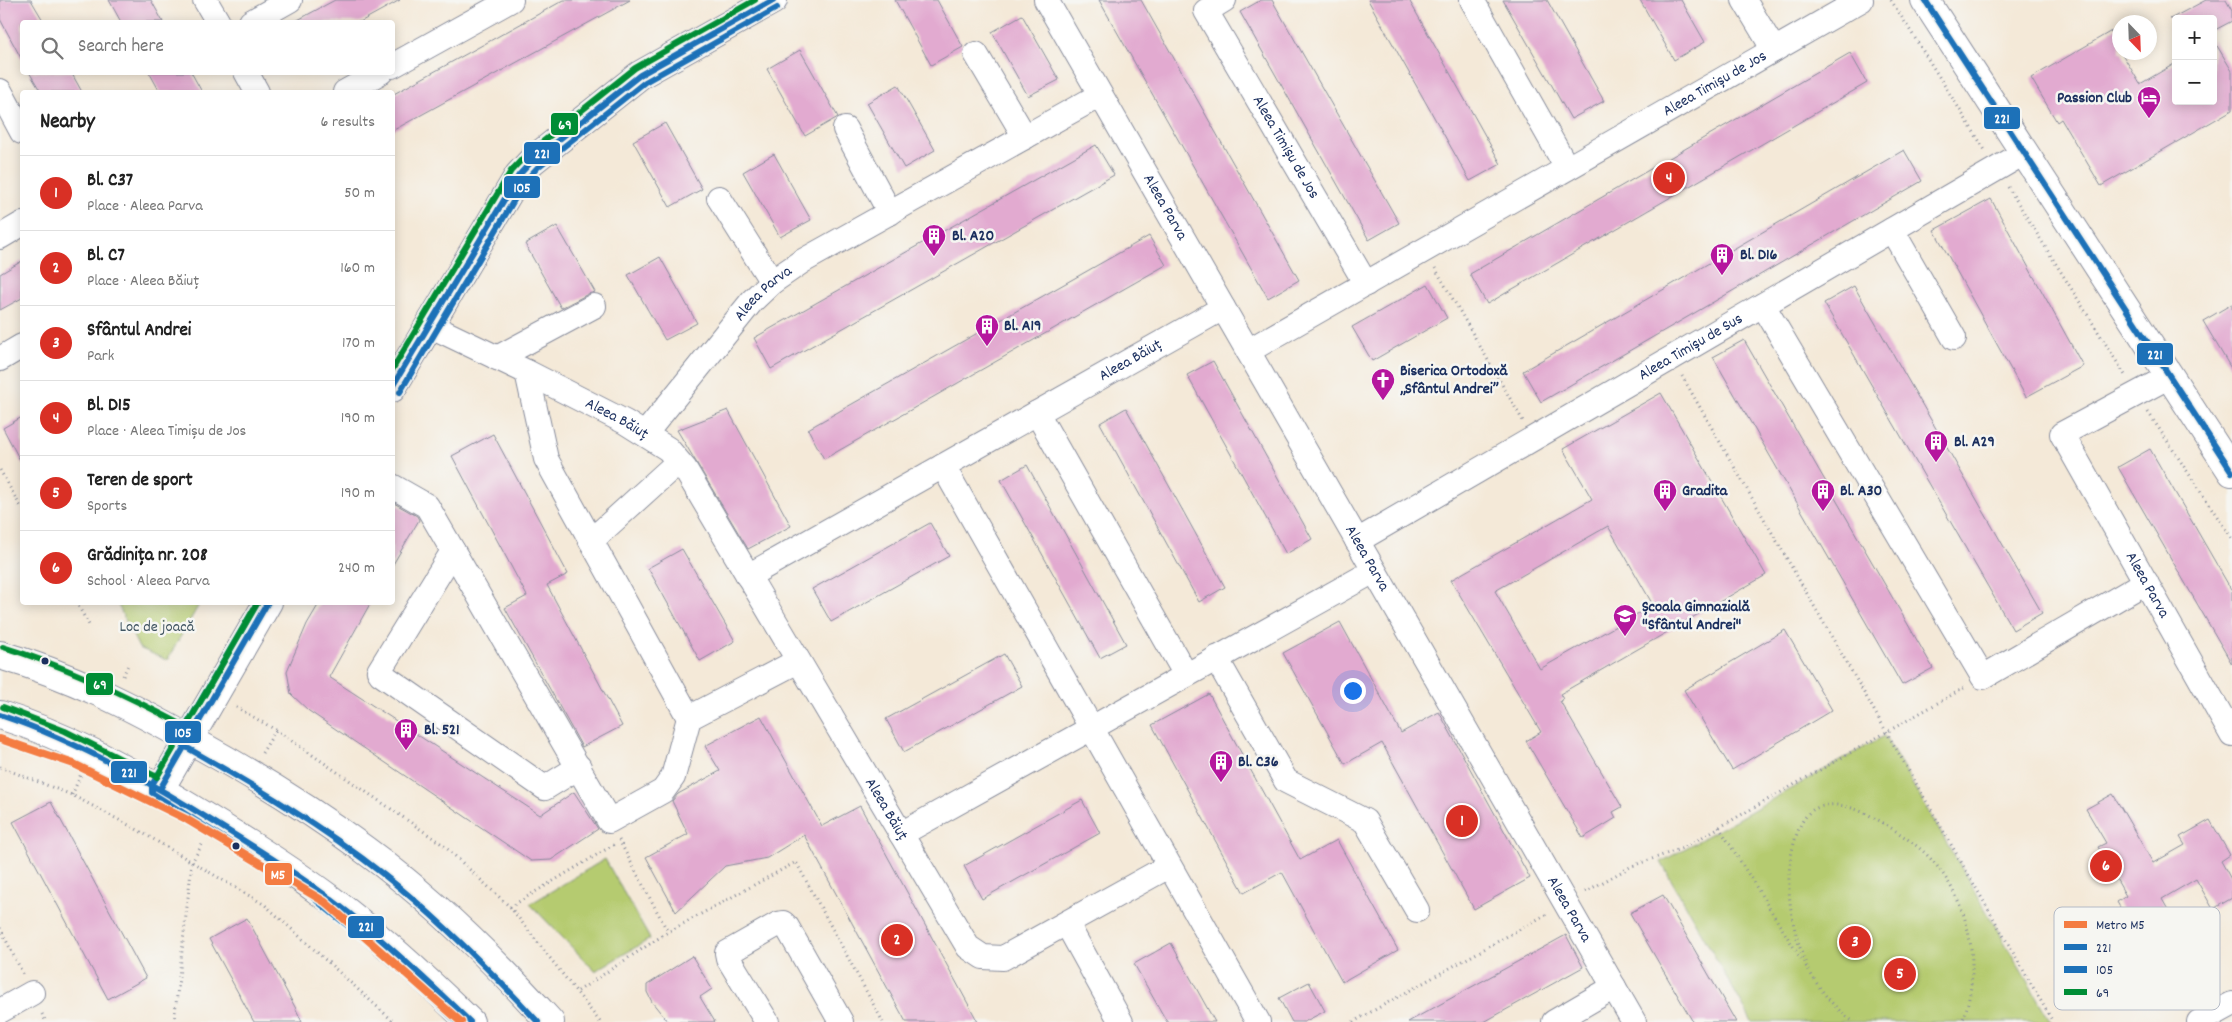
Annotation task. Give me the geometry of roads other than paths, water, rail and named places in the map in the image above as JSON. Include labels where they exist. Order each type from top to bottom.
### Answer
[{"type":"main road","points":[[395,383],[508,191],[532,161],[640,75],[772,0]]},
{"type":"main road","points":[[1925,0],[2232,472]]},
{"type":"main road","points":[[160,789],[266,605]]},
{"type":"main road","points":[[0,655],[50,671],[98,690],[249,772],[366,850],[453,924],[550,1022]]},
{"type":"main road","points":[[0,715],[24,722],[90,752],[160,789],[284,866],[332,900],[378,938],[470,1022]]},
{"type":"street","points":[[205,0],[217,20]]},
{"type":"street","points":[[254,20],[290,0]]},
{"type":"street","points":[[395,64],[511,0]]},
{"type":"street","name":"Aleea Parva","points":[[1046,0],[1634,1022]]},
{"type":"street","points":[[1472,0],[1567,168]]},
{"type":"street","points":[[1744,0],[1774,50]]},
{"type":"street","name":"Aleea Timișu de Jos","points":[[1248,351],[1861,0]]},
{"type":"street","name":"Aleea Timișu de Jos","points":[[1215,5],[1366,284]]},
{"type":"street","points":[[976,54],[1025,137]]},
{"type":"street","points":[[248,75],[256,90]]},
{"type":"street","points":[[349,90],[376,75]]},
{"type":"street","points":[[0,91],[20,128]]},
{"type":"street","name":"Aleea Parva","points":[[645,434],[752,301],[772,282],[800,262],[1100,95]]},
{"type":"street","points":[[845,129],[890,213]]},
{"type":"street","name":"Aleea Timișu de Sus","points":[[1357,541],[2024,153]]},
{"type":"street","points":[[719,198],[772,282]]},
{"type":"street","points":[[0,237],[20,225]]},
{"type":"street","points":[[1892,230],[1954,338]]},
{"type":"street","points":[[1763,305],[1983,677],[2146,582]]},
{"type":"street","points":[[497,358],[594,306]]},
{"type":"street","name":"Aleea Băiuț","points":[[748,576],[1223,308]]},
{"type":"street","name":"Aleea Băiuț","points":[[429,325],[527,372],[645,434],[668,449],[678,462],[748,576],[968,947],[983,957],[1003,958],[1169,866]]},
{"type":"street","points":[[0,359],[20,347]]},
{"type":"street","points":[[395,488],[427,506],[579,767],[614,831],[663,791],[673,777],[689,718],[546,459],[527,372]]},
{"type":"street","name":"Aleea Parva","points":[[2170,376],[2062,434],[2232,735]]},
{"type":"street","points":[[1037,413],[1186,675]]},
{"type":"street","points":[[591,541],[678,462]]},
{"type":"street","points":[[943,466],[1258,1022]]},
{"type":"street","points":[[453,551],[379,671],[545,788],[579,767]]},
{"type":"street","points":[[901,834],[1374,571]]},
{"type":"street","points":[[1216,658],[1286,780],[1365,821],[1417,910]]},
{"type":"street","points":[[689,718],[798,661]]},
{"type":"street","points":[[766,1022],[728,958],[727,953],[782,923],[841,1022]]},
{"type":"street","points":[[1067,924],[1121,1022]]},
{"type":"street","points":[[1554,1022],[1614,988]]},
{"type":"street","points":[[0,1011],[32,993]]},
{"type":"street","points":[[2199,1022],[2232,1004]]},
{"type":"metro line","name":"M5","points":[[0,739],[74,764],[186,819],[325,902],[461,1022]]},
{"type":"place","name":"Passion Club","points":[[2149,119]]},
{"type":"place","name":"Bl. D15","points":[[1669,178]]},
{"type":"place","name":"Bl. A20","points":[[934,257]]},
{"type":"place","name":"Bl. D16","points":[[1722,276]]},
{"type":"place","name":"Bl. A19","points":[[987,347]]},
{"type":"place","name":"Biserica Ortodoxă „Sfântul Andrei”","points":[[1383,401]]},
{"type":"place","name":"Bl. A29","points":[[1936,463]]},
{"type":"place","name":"Gradita","points":[[1665,512]]},
{"type":"place","name":"Bl. A30","points":[[1823,512]]},
{"type":"place","name":"Școala Gimnazială \"Sfântul Andrei\"","points":[[1625,637]]},
{"type":"place","name":"Bl. 521","points":[[406,751]]},
{"type":"place","name":"Bl. C36","points":[[1221,783]]},
{"type":"place","name":"Bl. C37","points":[[1462,821]]},
{"type":"place","name":"Grădinița nr. 208","points":[[2106,866]]},
{"type":"place","name":"Bl. C7","points":[[897,940]]},
{"type":"place","name":"Sfântul Andrei","points":[[1855,942]]},
{"type":"place","name":"Teren de sport","points":[[1900,974]]},
{"type":"park label","name":"Loc de joacă","points":[[157,627]]}]
